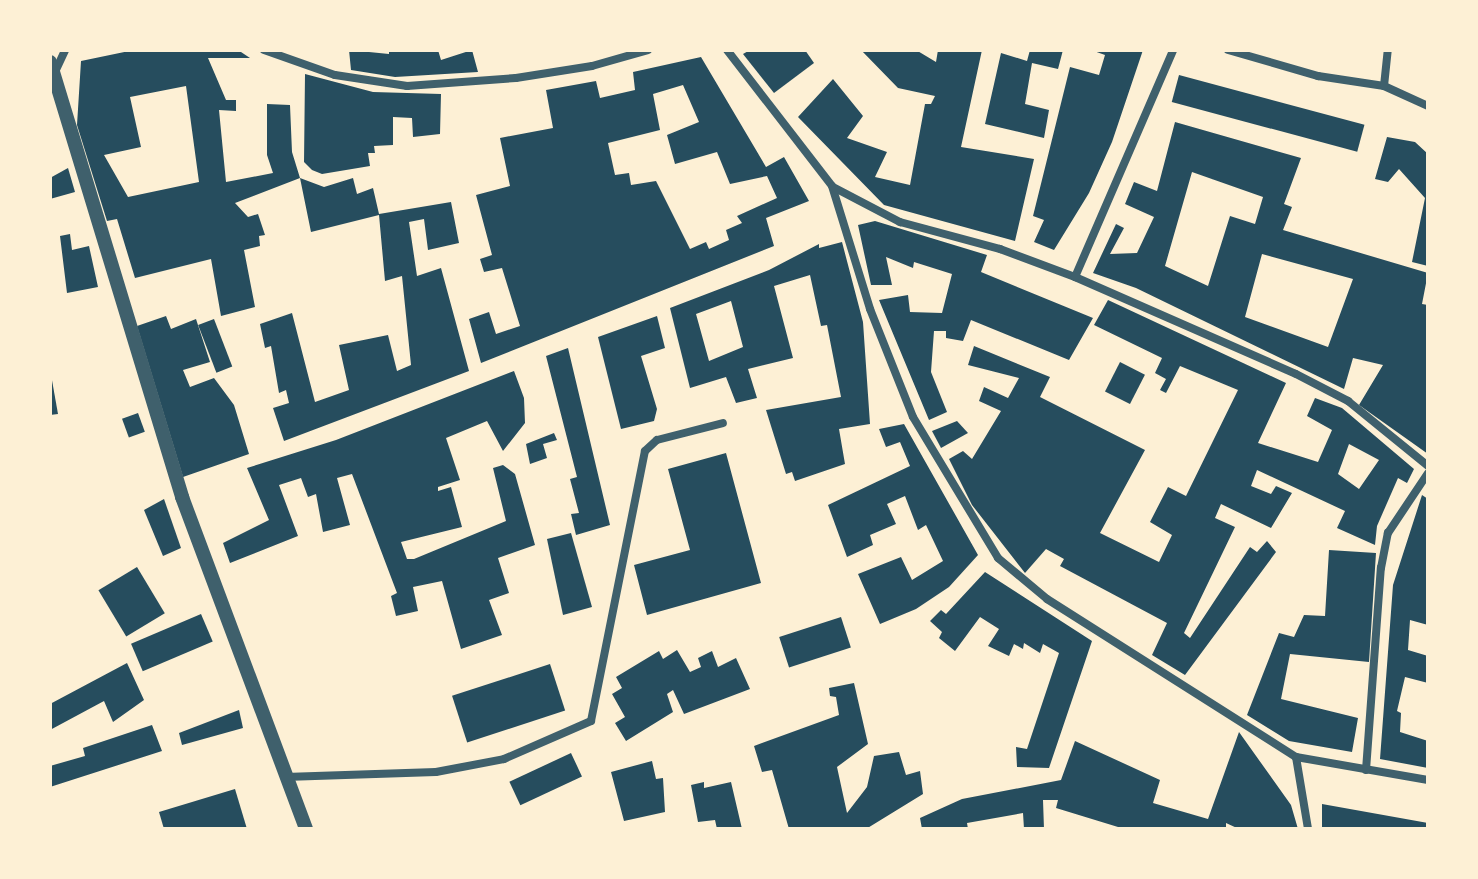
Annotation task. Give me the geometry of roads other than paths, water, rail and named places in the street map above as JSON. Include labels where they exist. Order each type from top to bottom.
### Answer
[{"type":"street","points":[[65,50],[52,68],[182,497],[306,829]]},
{"type":"street","points":[[264,50],[335,75],[407,86],[516,78],[592,66],[648,50]]},
{"type":"street","points":[[727,50],[832,186],[870,309],[913,417],[998,558],[1047,599],[1296,757],[1428,780]]},
{"type":"street","points":[[1075,277],[1173,50]]},
{"type":"street","points":[[1228,50],[1318,76],[1384,86],[1428,106]]},
{"type":"street","points":[[1384,86],[1388,50]]},
{"type":"street","points":[[832,186],[900,222],[1000,249],[1075,277],[1348,401],[1428,466]]},
{"type":"street","points":[[285,777],[337,779],[436,772],[504,759],[591,721],[645,451],[657,440],[723,423]]},
{"type":"street","points":[[1366,770],[1381,568],[1388,533],[1428,473]]},
{"type":"street","points":[[1296,757],[1308,829]]}]
